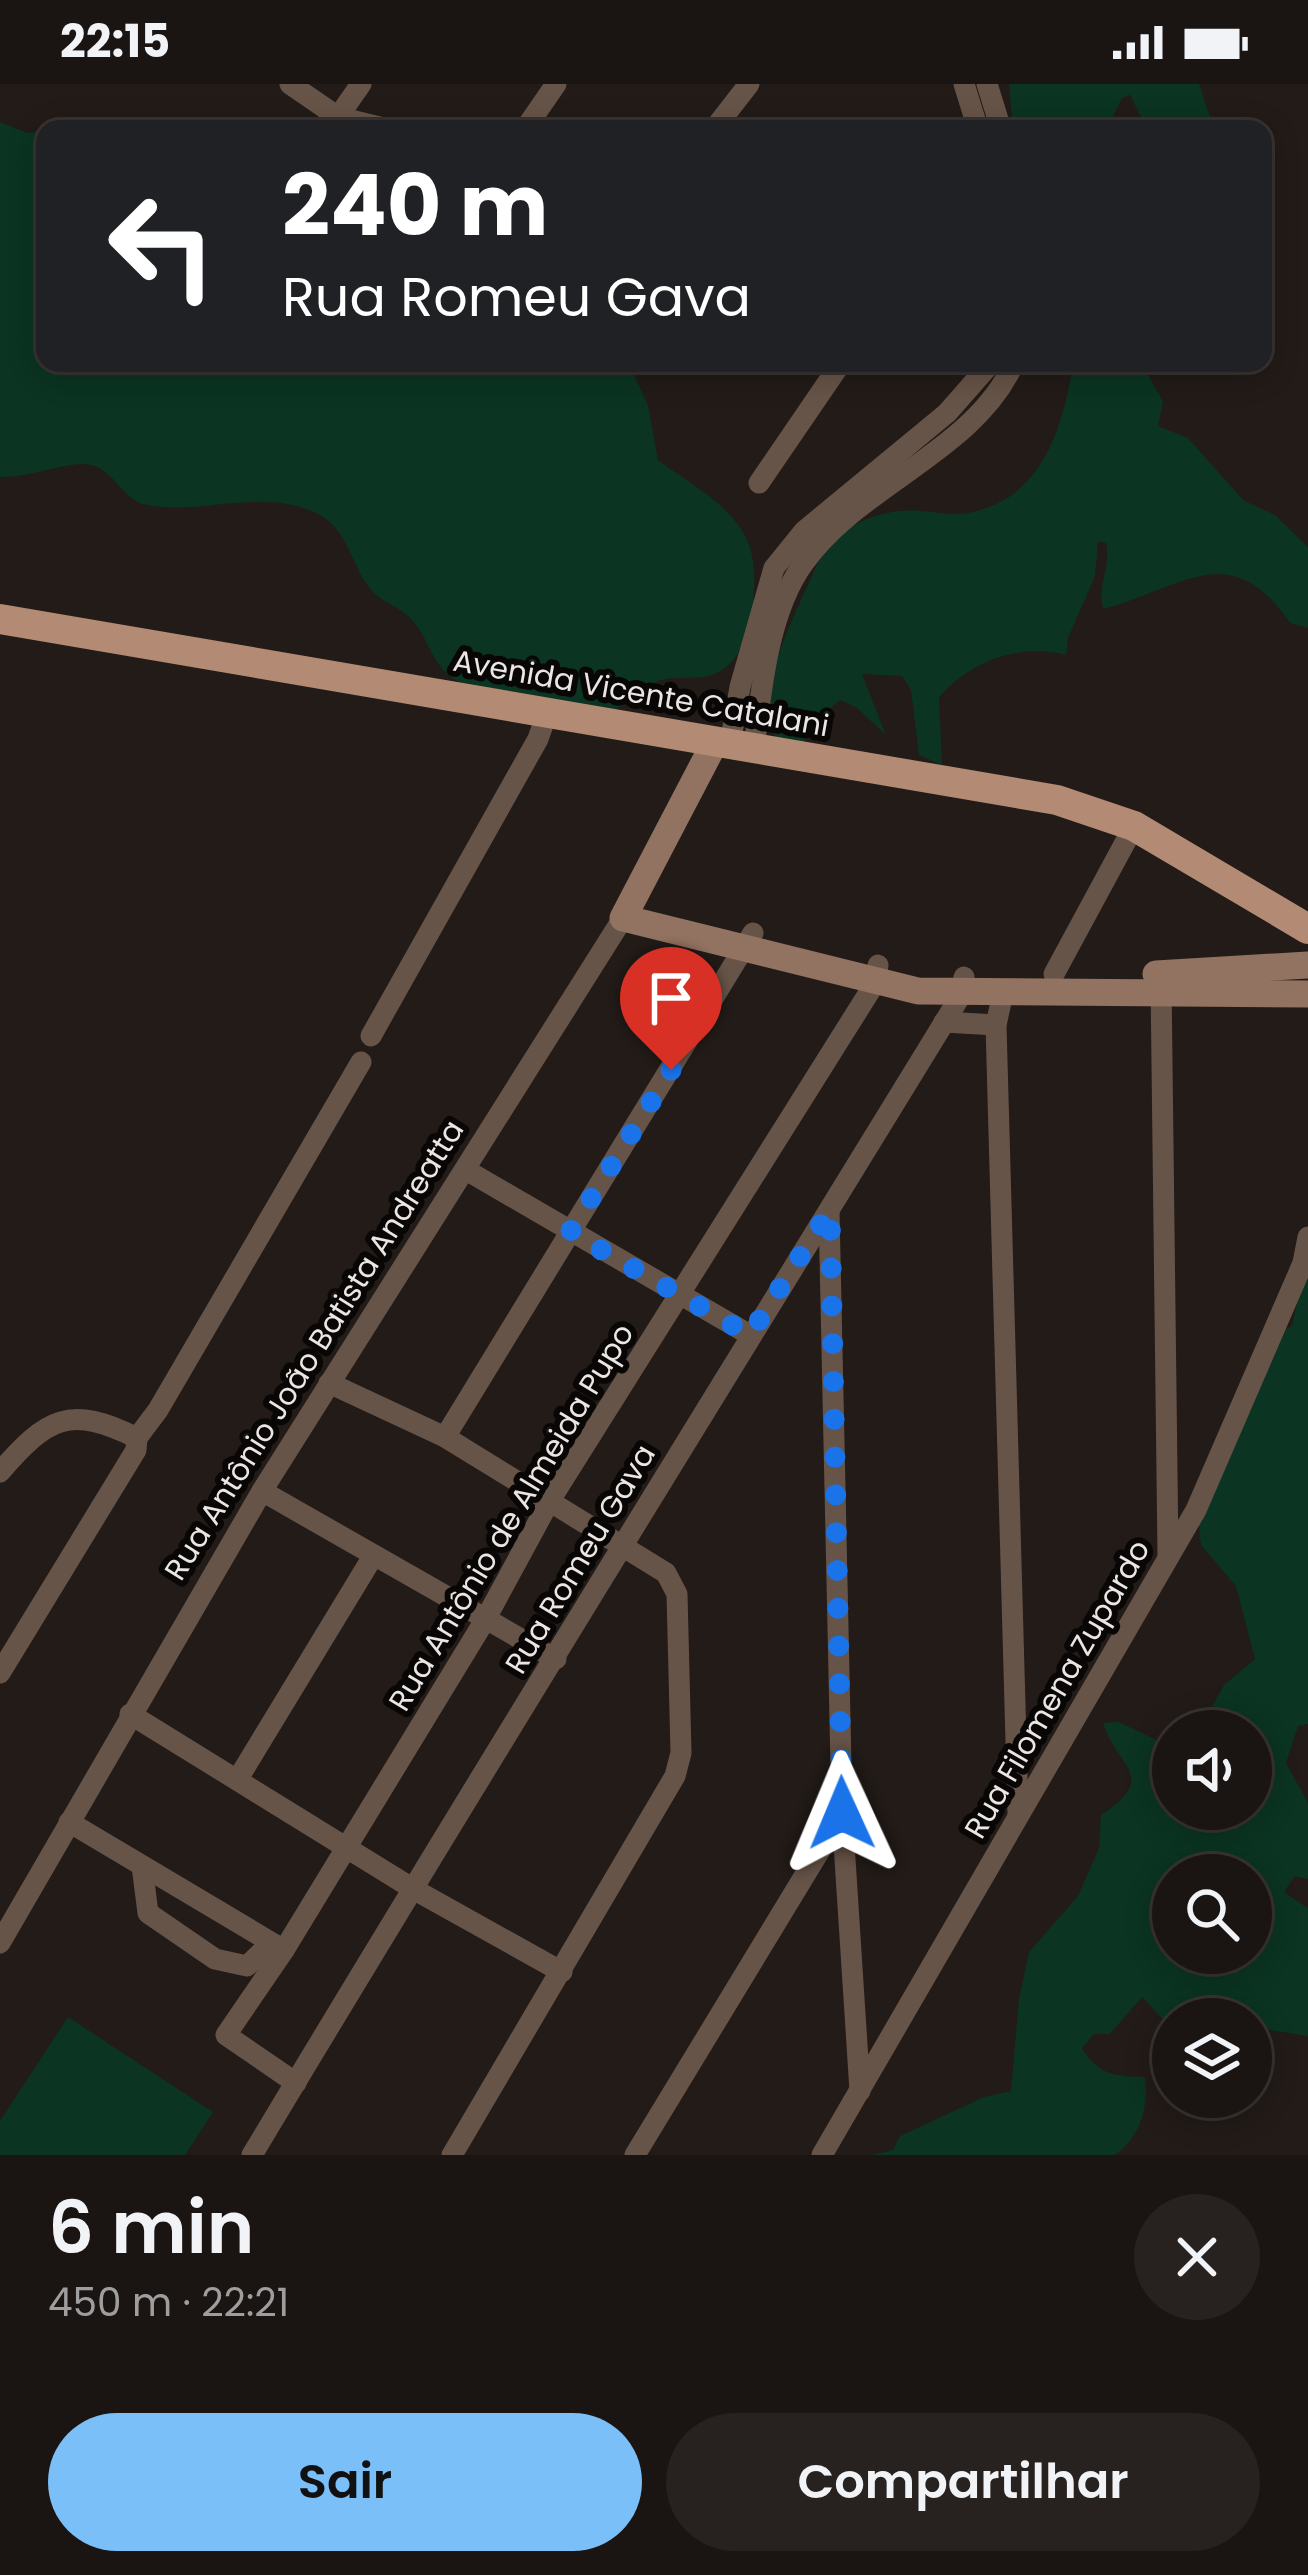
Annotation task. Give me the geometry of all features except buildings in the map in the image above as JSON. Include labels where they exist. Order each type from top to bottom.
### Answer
[{"type":"main road","name":"Avenida Vicente Catalani","points":[[0,619],[1057,800],[1134,826],[1308,929]]},
{"type":"main road","name":"Avenida Vicente Catalani","points":[[1252,892],[1308,915]]},
{"type":"street","points":[[290,84],[338,117],[350,120]]},
{"type":"street","points":[[338,117],[361,84]]},
{"type":"street","points":[[531,120],[556,84]]},
{"type":"street","points":[[721,120],[748,84]]},
{"type":"street","points":[[964,84],[975,120]]},
{"type":"street","points":[[987,84],[997,120]]},
{"type":"street","points":[[760,483],[835,372]]},
{"type":"street","points":[[733,745],[750,648],[774,568],[804,532],[947,413],[984,372]]},
{"type":"street","points":[[733,745],[761,689],[782,610],[802,565],[832,533],[953,433],[1005,383],[1010,372]]},
{"type":"street","points":[[371,1036],[538,739],[547,713]]},
{"type":"street","name":"Rua Antônio João Batista Andreatta","points":[[0,1943],[262,1490],[733,745]]},
{"type":"street","points":[[1054,974],[1134,826]]},
{"type":"street","points":[[628,909],[876,974],[1003,993],[1308,965]]},
{"type":"street","points":[[445,1437],[750,941]]},
{"type":"street","name":"Rua Antônio de Almeida Pupo","points":[[296,2083],[226,2036],[277,1946],[345,1847],[485,1620],[549,1502],[682,1297],[876,974]]},
{"type":"street","points":[[962,986],[1054,974],[1308,994]]},
{"type":"street","points":[[1161,982],[1168,1557]]},
{"type":"street","name":"Rua Romeu Gava","points":[[252,2155],[962,986]]},
{"type":"street","points":[[1003,993],[995,1025],[1018,1816]]},
{"type":"street","points":[[944,1022],[995,1025]]},
{"type":"street","points":[[0,1673],[361,1062]]},
{"type":"street","points":[[466,1170],[750,1335]]},
{"type":"street","points":[[830,1210],[842,1813],[860,2094]]},
{"type":"street","name":"Rua Filomena Zupardo","points":[[822,2155],[1196,1510],[1304,1263],[1308,1237]]},
{"type":"street","points":[[329,1383],[445,1437],[666,1573],[677,1594],[681,1753],[675,1776],[452,2155]]},
{"type":"street","points":[[0,1472],[28,1441],[61,1421],[89,1417],[136,1444]]},
{"type":"street","points":[[262,1490],[372,1558],[556,1659]]},
{"type":"street","points":[[239,1777],[372,1558]]},
{"type":"street","points":[[130,1714],[239,1777],[415,1891],[562,1972]]},
{"type":"street","points":[[635,2155],[842,1813]]},
{"type":"street","points":[[68,1822],[277,1946],[247,1966],[215,1959],[148,1912],[142,1866]]},
{"type":"green space","points":[[1009,84],[1199,84],[1211,120],[1142,120],[1130,95],[1122,98],[1111,120],[1012,120]]},
{"type":"green space","points":[[0,122],[36,132],[36,372],[632,372],[648,405],[658,460],[721,506],[744,535],[754,572],[751,620],[740,650],[719,671],[658,681],[605,714],[545,708],[454,679],[412,620],[375,594],[337,530],[318,514],[276,502],[147,505],[92,465],[0,477]]},
{"type":"green space","points":[[1072,372],[1146,372],[1163,401],[1158,426],[1188,438],[1243,500],[1275,515],[1308,547],[1308,628],[1290,623],[1247,581],[1226,575],[1182,581],[1104,609],[1101,594],[1107,551],[1106,543],[1098,542],[1095,576],[1068,638],[1066,655],[1030,651],[996,658],[966,674],[939,697],[942,765],[919,755],[911,690],[902,676],[862,674],[886,735],[857,708],[840,700],[801,743],[777,740],[769,694],[775,668],[825,543],[882,514],[968,513],[993,506],[1029,479],[1043,461],[1061,419]]},
{"type":"green space","points":[[1308,1280],[1308,1724],[1298,1726],[1286,1763],[1308,1803],[1308,1879],[1295,1876],[1284,1892],[1308,1908],[1308,2036],[1272,2030],[1272,1998],[1152,1998],[1152,2008],[1142,1997],[1110,2034],[1094,2034],[1082,2048],[1103,2070],[1145,2077],[1141,2121],[1115,2155],[871,2155],[893,2150],[900,2136],[984,2097],[1011,2091],[1019,1999],[1029,1952],[1078,1896],[1099,1848],[1101,1815],[1119,1802],[1131,1781],[1103,1723],[1119,1722],[1152,1738],[1152,1830],[1272,1830],[1272,1710],[1210,1710],[1224,1685],[1255,1659],[1236,1586],[1201,1545],[1197,1513],[1275,1335],[1292,1326],[1299,1292]]},
{"type":"green space","points":[[68,2017],[213,2112],[185,2155],[0,2155],[0,2121]]},
{"type":"route","points":[[671,1070],[570,1232],[750,1335],[830,1210],[842,1813]]}]
